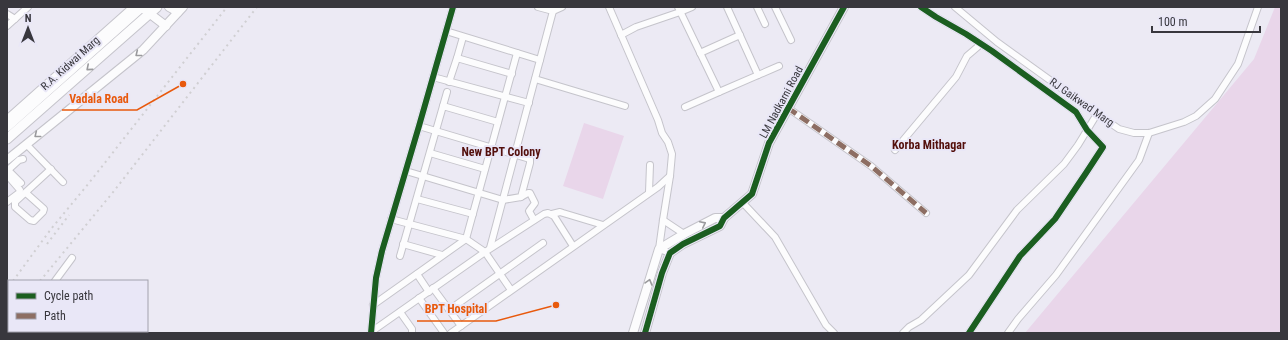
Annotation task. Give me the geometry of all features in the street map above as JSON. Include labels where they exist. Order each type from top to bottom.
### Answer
[{"type":"main road","points":[[7,128],[142,7]]},
{"type":"main road","points":[[7,139],[157,7]]},
{"type":"street","points":[[7,26],[28,7]]},
{"type":"street","name":"R.A. Kidwai Marg","points":[[7,120],[134,7]]},
{"type":"street","points":[[142,7],[166,26]]},
{"type":"street","points":[[7,160],[143,50],[181,10],[169,7]]},
{"type":"street","points":[[371,333],[376,278],[382,251],[453,7]]},
{"type":"street","points":[[538,7],[552,9],[562,7]]},
{"type":"street","points":[[609,7],[672,154],[659,249],[633,333]]},
{"type":"street","points":[[621,35],[636,26],[679,10],[692,7]]},
{"type":"street","points":[[727,7],[758,75]]},
{"type":"street","points":[[757,7],[765,24]]},
{"type":"street","points":[[775,7],[791,40]]},
{"type":"street","name":"LM Nadkarni Road","points":[[670,253],[683,244],[720,226],[724,218],[752,194],[769,143],[844,7]]},
{"type":"street","points":[[921,7],[981,44],[1076,112],[1087,130],[1103,147],[1055,219],[1020,256],[969,333]]},
{"type":"street","name":"RJ Gaikwad Marg","points":[[955,7],[997,42],[1097,114],[1119,129],[1134,134],[1149,133],[1184,122],[1196,116],[1215,99],[1238,64],[1258,7]]},
{"type":"street","points":[[488,250],[529,103],[552,9]]},
{"type":"street","points":[[679,10],[719,92]]},
{"type":"street","points":[[7,14],[15,19]]},
{"type":"street","points":[[446,32],[540,60]]},
{"type":"street","points":[[700,53],[740,35]]},
{"type":"street","points":[[449,82],[463,37]]},
{"type":"street","points":[[895,150],[956,77],[967,56],[981,44]]},
{"type":"street","points":[[373,304],[466,238],[517,53]]},
{"type":"street","points":[[457,58],[512,74]]},
{"type":"street","points":[[685,107],[779,66]]},
{"type":"street","points":[[433,77],[529,103]]},
{"type":"street","points":[[535,79],[625,106]]},
{"type":"street","points":[[400,256],[447,92]]},
{"type":"street","points":[[443,106],[498,122]]},
{"type":"street","points":[[788,108],[871,166],[926,213]]},
{"type":"street","points":[[902,333],[926,316],[969,275],[1017,210],[1064,164],[1097,114]]},
{"type":"street","points":[[419,126],[530,159],[531,161],[521,198]]},
{"type":"street","points":[[1008,333],[1018,319],[1056,275],[1139,160],[1149,133]]},
{"type":"street","points":[[26,144],[63,182]]},
{"type":"street","points":[[430,153],[485,169]]},
{"type":"street","points":[[7,171],[19,160],[23,159]]},
{"type":"street","points":[[649,192],[650,165]]},
{"type":"street","points":[[26,193],[44,209],[34,221],[30,220],[15,205],[15,202],[51,169]]},
{"type":"street","points":[[7,171],[21,183]]},
{"type":"street","points":[[7,171],[20,191],[7,202]]},
{"type":"street","points":[[406,171],[503,200],[521,198],[530,194],[535,203],[529,211],[534,220]]},
{"type":"street","points":[[452,333],[670,176]]},
{"type":"street","points":[[417,199],[473,214]]},
{"type":"street","points":[[743,203],[775,237],[826,325],[834,333]]},
{"type":"street","points":[[371,333],[488,250],[544,214],[560,212],[603,225]]},
{"type":"street","points":[[552,214],[573,246]]},
{"type":"street","name":"LM Nadkarni Road","points":[[659,249],[715,218],[724,218]]},
{"type":"street","points":[[391,219],[466,238],[488,250],[500,274],[511,290]]},
{"type":"street","points":[[663,220],[684,234]]},
{"type":"street","points":[[449,310],[543,243]]},
{"type":"street","points":[[403,244],[442,255]]},
{"type":"street","points":[[645,333],[662,273],[670,253],[659,249]]},
{"type":"street","points":[[56,280],[72,258]]},
{"type":"street","points":[[417,274],[461,326]]},
{"type":"street","points":[[645,297],[655,299]]},
{"type":"street","points":[[419,298],[444,333]]},
{"type":"street","points":[[400,312],[412,329],[412,333]]},
{"type":"shaded area","points":[[1275,7],[1281,7],[1281,333],[1025,333],[1254,59]]},
{"type":"shaded area","points":[[584,123],[624,136],[603,199],[563,186]]},
{"type":"railway","points":[[14,280],[51,229],[89,183],[227,7]]},
{"type":"railway","points":[[41,280],[114,191],[257,7]]},
{"type":"railway","points":[[47,244],[69,215]]},
{"type":"marked path","points":[[788,108],[871,166],[926,213]]},
{"type":"cycle path","points":[[371,333],[376,278],[382,251],[453,7]]},
{"type":"cycle path","points":[[645,333],[662,273],[670,253],[683,244],[720,226],[724,218],[752,194],[769,143],[844,7]]},
{"type":"cycle path","points":[[921,7],[992,51],[1076,112],[1087,130],[1103,147],[1055,219],[1020,256],[969,333]]},
{"type":"place","name":"Vadala Road","points":[[183,84]]},
{"type":"place","name":"BPT Hospital","points":[[556,305]]},
{"type":"district","name":"Korba Mithagar","points":[[929,145]]},
{"type":"district","name":"New BPT Colony","points":[[501,152]]}]
